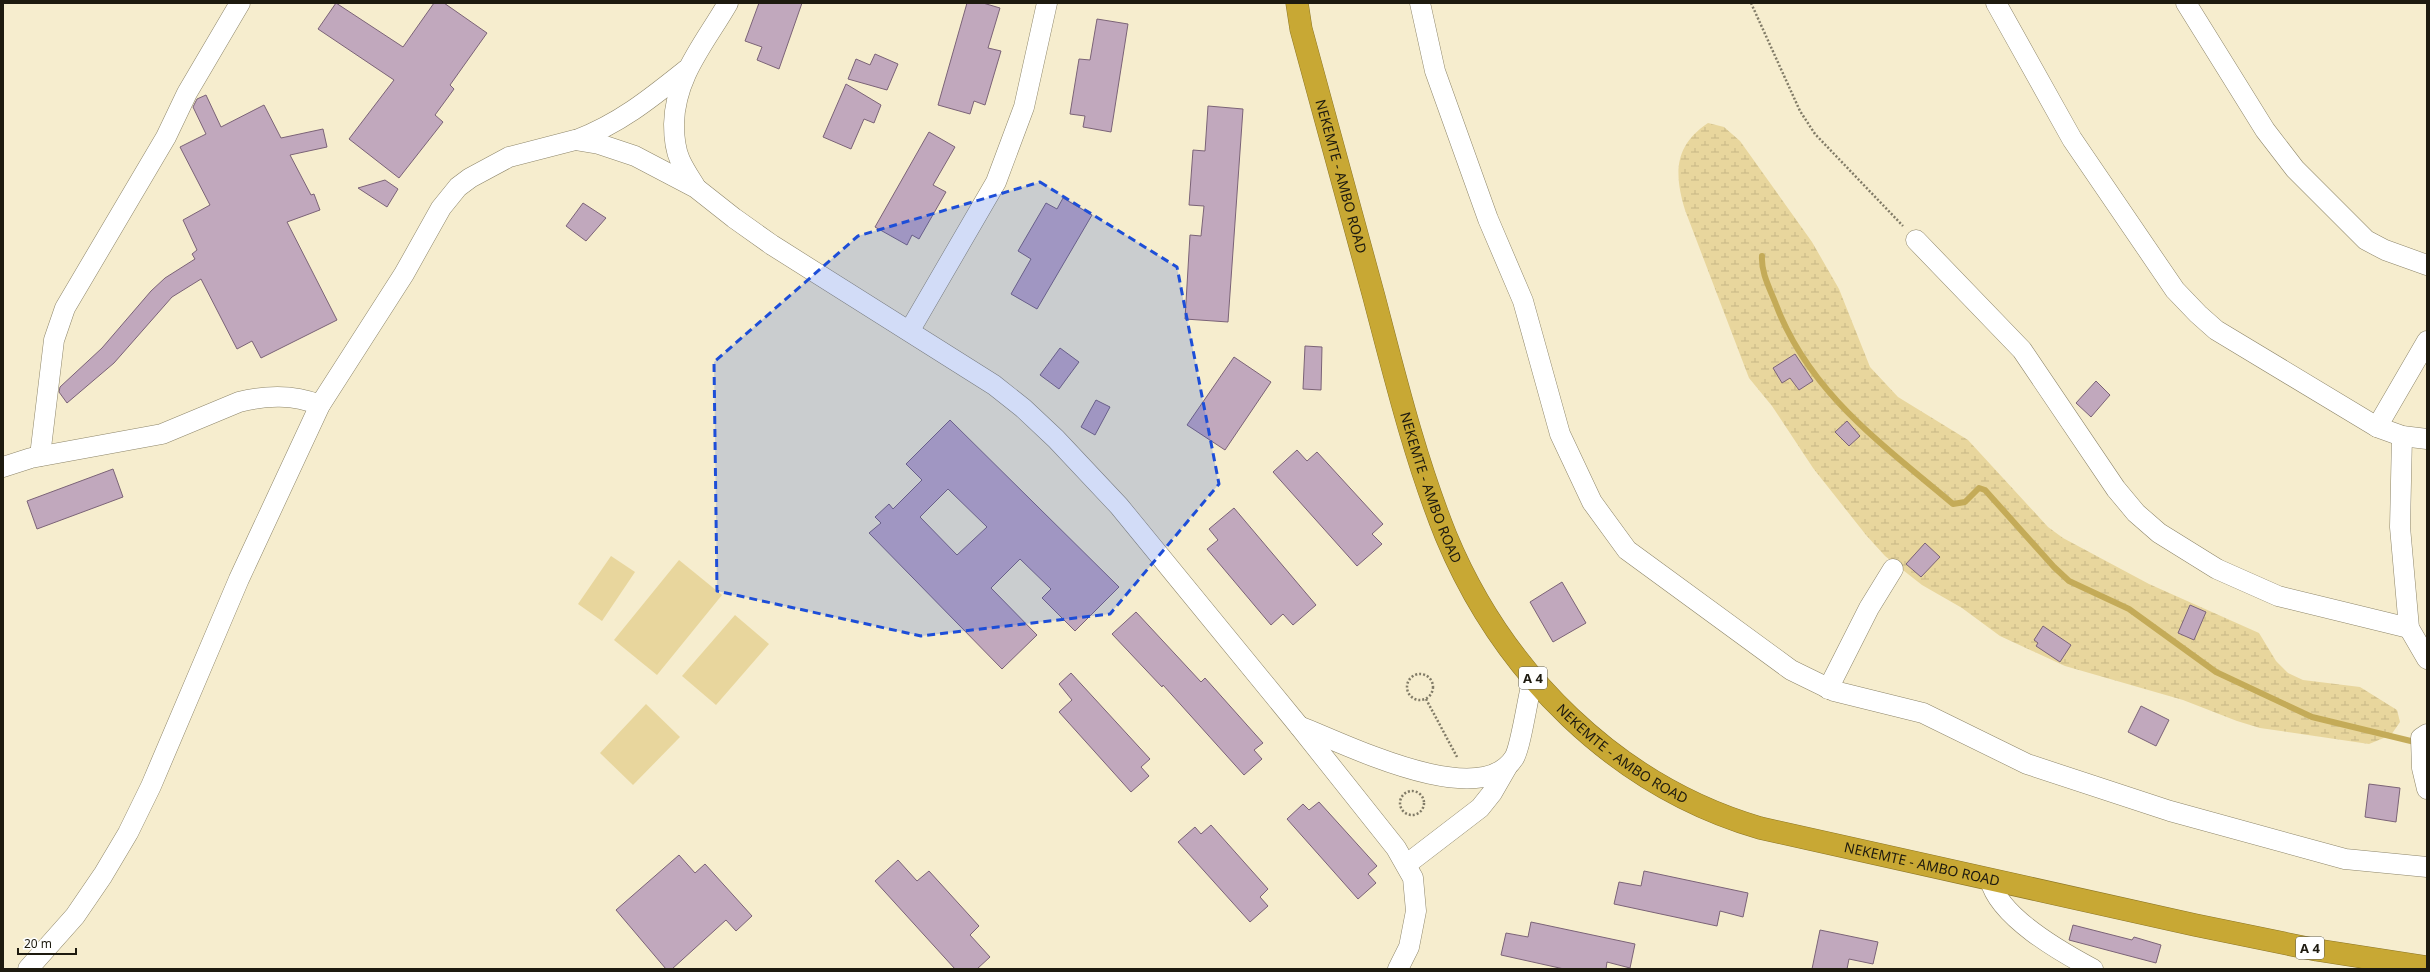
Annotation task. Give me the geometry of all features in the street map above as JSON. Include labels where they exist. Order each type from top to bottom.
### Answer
[{"type":"highway","name":"NEKEMTE - AMBO ROAD","points":[[1297,3],[1303,36],[1400,396],[1435,507],[1447,537],[1474,592],[1510,650],[1562,710],[1602,746],[1658,785],[1705,809],[1768,830],[1990,880],[2317,950],[2427,967]]},
{"type":"street","points":[[40,456],[54,340],[65,308],[166,137],[187,93],[240,3]]},
{"type":"street","points":[[696,188],[679,159],[674,132],[678,92],[686,70],[728,3]]},
{"type":"street","points":[[910,330],[996,182],[1024,107],[1047,3]]},
{"type":"street","points":[[1420,3],[1436,71],[1488,219],[1525,308],[1557,427],[1581,484],[1614,535],[1632,554],[1791,670],[1828,689],[1923,713],[2027,764],[2170,811],[2345,859],[2427,867]]},
{"type":"street","points":[[1996,3],[2072,139],[2175,290],[2198,314],[2216,330],[2377,427],[2402,436],[2427,440]]},
{"type":"street","points":[[2186,3],[2265,130],[2295,169],[2366,240],[2385,250],[2427,265]]},
{"type":"street","points":[[28,969],[75,916],[104,875],[128,833],[151,786],[239,579],[320,405],[404,274],[432,222],[458,187],[498,162],[525,152],[575,140],[596,133],[625,118],[686,70]]},
{"type":"street","points":[[575,140],[599,144],[635,156],[696,188],[762,238],[910,330],[994,385],[1023,408],[1056,439],[1119,506],[1299,726],[1407,864],[1416,893],[1416,911],[1409,947],[1398,969]]},
{"type":"street","points":[[1916,240],[2022,350],[2116,489],[2136,513],[2159,533],[2217,569],[2278,596],[2409,628]]},
{"type":"street","points":[[2377,427],[2427,341]]},
{"type":"street","points":[[3,467],[40,456],[162,434],[238,402],[252,399],[288,396],[320,405]]},
{"type":"street","points":[[2402,436],[2400,527],[2409,628],[2427,659]]},
{"type":"street","points":[[1828,689],[1869,608],[1893,570]]},
{"type":"street","points":[[1407,864],[1480,808],[1492,793],[1507,767],[1516,756],[1533,678]]},
{"type":"street","points":[[1299,726],[1417,771],[1468,779],[1488,777],[1507,767]]},
{"type":"street","points":[[2423,742],[2422,768],[2427,789]]},
{"type":"street","points":[[1990,880],[1995,895],[2032,931],[2056,949],[2092,969]]},
{"type":"path","points":[[1751,3],[1800,111],[1815,134],[1916,240]]},
{"type":"path","points":[[1423,675],[1432,682],[1431,694],[1426,699],[1416,700],[1407,693],[1406,686],[1412,676],[1423,675]]},
{"type":"path","points":[[1426,699],[1468,779]]},
{"type":"path","points":[[1410,791],[1421,794],[1424,799],[1423,809],[1414,815],[1404,812],[1401,808],[1402,797],[1410,791]]},
{"type":"highlighted area","points":[[1040,182],[1177,267],[1219,484],[1110,614],[921,636],[717,591],[714,362],[858,236]]},
{"type":"green space","points":[[1708,123],[1724,127],[1740,141],[1812,242],[1839,289],[1870,367],[1898,397],[1968,440],[2048,527],[2063,538],[2149,584],[2259,633],[2276,661],[2288,673],[2303,680],[2360,687],[2397,710],[2400,722],[2391,735],[2369,744],[2260,728],[2237,721],[2183,700],[2065,666],[2000,636],[1962,608],[1922,585],[1885,556],[1866,535],[1813,468],[1772,406],[1749,378],[1681,197],[1678,172],[1683,151],[1697,132]]},
{"type":"green space","points":[[611,556],[635,572],[602,621],[578,604]]},
{"type":"green space","points":[[679,560],[722,595],[657,675],[614,640]]},
{"type":"green space","points":[[735,615],[769,644],[716,705],[682,676]]},
{"type":"green space","points":[[646,704],[680,737],[633,785],[600,753]]},
{"type":"building","points":[[336,3],[403,47],[434,3],[444,3],[487,33],[450,85],[454,89],[435,115],[443,122],[399,178],[349,139],[394,80],[318,29]]},
{"type":"building","points":[[759,3],[802,3],[779,69],[757,60],[762,47],[745,41]]},
{"type":"building","points":[[967,3],[983,3],[1000,8],[988,48],[1001,51],[985,105],[974,101],[970,114],[938,105]]},
{"type":"building","points":[[1097,19],[1128,24],[1111,132],[1083,127],[1085,116],[1070,114],[1079,59],[1090,60]]},
{"type":"building","points":[[875,54],[898,64],[887,90],[848,79],[856,59],[870,65]]},
{"type":"building","points":[[846,84],[881,105],[874,123],[864,119],[851,149],[823,137]]},
{"type":"building","points":[[206,95],[221,127],[264,105],[281,138],[323,129],[327,147],[290,155],[311,195],[314,194],[320,210],[287,222],[337,320],[261,358],[252,341],[237,349],[201,279],[172,297],[114,363],[67,403],[59,392],[60,387],[102,348],[151,291],[165,278],[195,259],[192,254],[197,250],[183,220],[210,205],[180,147],[206,134],[193,107],[197,99]]},
{"type":"building","points":[[1208,106],[1243,109],[1228,322],[1185,319],[1190,235],[1201,236],[1204,206],[1189,205],[1193,150],[1205,151]]},
{"type":"building","points":[[929,132],[955,147],[933,185],[946,192],[919,239],[912,235],[907,245],[875,227]]},
{"type":"building","points":[[385,180],[398,189],[387,207],[358,188]]},
{"type":"building","points":[[1063,198],[1092,215],[1037,309],[1011,294],[1031,259],[1018,251],[1046,203],[1057,209]]},
{"type":"building","points":[[583,203],[606,218],[586,241],[566,226]]},
{"type":"building","points":[[1305,346],[1322,347],[1321,390],[1303,389]]},
{"type":"building","points":[[1060,348],[1079,362],[1059,389],[1040,375]]},
{"type":"building","points":[[1795,354],[1813,381],[1799,390],[1790,378],[1782,383],[1773,368]]},
{"type":"building","points":[[1234,357],[1271,382],[1225,450],[1187,425]]},
{"type":"building","points":[[2096,381],[2110,395],[2091,417],[2076,403]]},
{"type":"building","points":[[1096,400],[1110,407],[1095,435],[1081,427]]},
{"type":"building","points":[[950,420],[1119,587],[1075,631],[1042,598],[1051,589],[1020,559],[991,588],[1037,635],[1002,669],[869,533],[881,523],[875,517],[889,504],[893,509],[922,480],[906,464]],"holes":[[[948,489],[987,527],[957,555],[920,517]]]},
{"type":"building","points":[[1847,421],[1860,436],[1849,446],[1835,432]]},
{"type":"building","points":[[1297,450],[1307,461],[1317,452],[1383,524],[1372,534],[1382,544],[1357,566],[1273,472]]},
{"type":"building","points":[[113,469],[123,497],[37,529],[27,501]]},
{"type":"building","points":[[1234,508],[1316,605],[1293,625],[1283,614],[1271,625],[1207,549],[1218,540],[1209,529]]},
{"type":"building","points":[[1925,543],[1940,557],[1921,577],[1906,564]]},
{"type":"building","points":[[1562,582],[1586,623],[1553,642],[1530,602]]},
{"type":"building","points":[[2190,605],[2206,612],[2194,640],[2178,633]]},
{"type":"building","points":[[1136,612],[1201,682],[1205,678],[1263,743],[1254,750],[1262,759],[1244,775],[1163,685],[1162,687],[1112,634]]},
{"type":"building","points":[[2043,626],[2071,645],[2060,662],[2036,646],[2038,643],[2034,640]]},
{"type":"building","points":[[1071,673],[1150,759],[1141,767],[1149,776],[1131,792],[1059,712],[1072,700],[1059,684]]},
{"type":"building","points":[[2141,706],[2169,720],[2156,746],[2128,732]]},
{"type":"building","points":[[2369,784],[2400,788],[2396,822],[2365,817]]},
{"type":"building","points":[[1319,802],[1377,866],[1368,874],[1376,883],[1358,899],[1287,819],[1303,804],[1309,810]]},
{"type":"building","points":[[1211,825],[1268,889],[1260,897],[1268,906],[1250,922],[1178,842],[1195,827],[1201,834]]},
{"type":"building","points":[[679,855],[695,873],[705,864],[752,916],[736,931],[726,920],[672,969],[666,969],[616,910]]},
{"type":"building","points":[[898,860],[917,881],[929,871],[979,926],[970,935],[990,957],[977,969],[955,969],[875,881]]},
{"type":"building","points":[[1644,871],[1748,893],[1743,917],[1720,911],[1717,926],[1614,904],[1619,882],[1641,886]]},
{"type":"building","points":[[1531,922],[1635,944],[1630,968],[1607,962],[1606,969],[1564,969],[1501,955],[1506,933],[1528,937]]},
{"type":"building","points":[[2073,925],[2132,940],[2134,937],[2161,945],[2156,963],[2069,940]]},
{"type":"building","points":[[1820,930],[1878,942],[1873,964],[1849,959],[1847,969],[1812,969]]},
{"type":"waterway","points":[[1762,256],[1766,279],[1789,334],[1807,363],[1827,390],[1874,437],[1953,504],[1965,502],[1979,488],[1985,490],[2054,567],[2069,581],[2129,609],[2216,672],[2312,717],[2419,743]]}]
